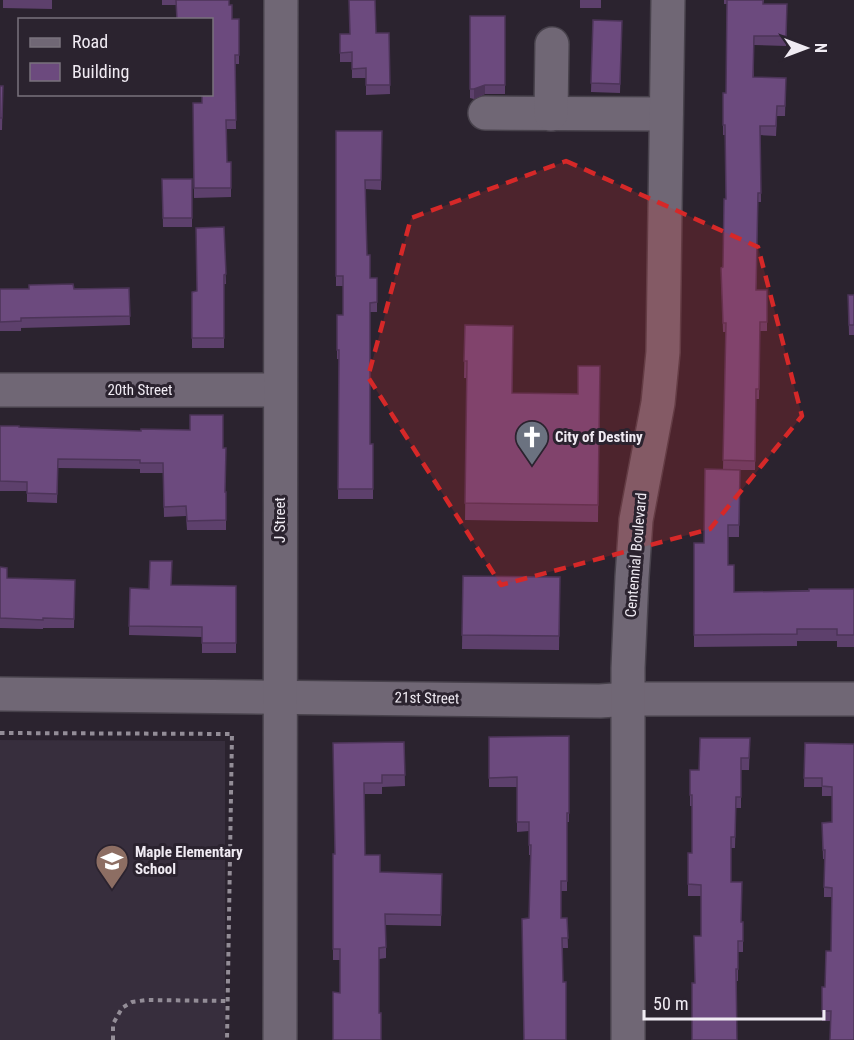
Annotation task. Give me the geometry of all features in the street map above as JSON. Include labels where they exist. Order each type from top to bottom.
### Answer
[{"type":"street","name":"J Street","points":[[280,1040],[281,0]]},
{"type":"street","name":"Centennial Boulevard","points":[[628,1040],[628,668],[636,520],[658,403],[663,352],[668,0]]},
{"type":"street","points":[[551,114],[552,44]]},
{"type":"street","points":[[485,113],[666,114]]},
{"type":"street","name":"20th Street","points":[[0,390],[280,390]]},
{"type":"street","name":"21st Street","points":[[0,694],[600,701],[854,699]]},
{"type":"path","points":[[0,733],[232,734],[227,1040]]},
{"type":"path","points":[[113,1040],[113,1024],[122,1008],[132,1002],[146,1000],[227,1001]]},
{"type":"highlighted area","points":[[566,161],[758,247],[802,416],[710,529],[501,585],[368,377],[411,218]]},
{"type":"shaded area","name":"Maple Elementary School","points":[[0,740],[225,741],[225,1040],[0,1040]]},
{"type":"building","points":[[176,0],[229,0],[229,5],[232,5],[232,19],[239,19],[239,55],[235,55],[236,120],[226,120],[227,162],[231,162],[231,188],[194,188],[193,103],[202,103],[202,96],[213,96],[213,18],[177,18]]},
{"type":"building","points":[[349,0],[375,0],[376,33],[389,33],[390,85],[366,85],[366,68],[352,69],[352,52],[340,53],[340,34],[350,34]]},
{"type":"building","points":[[727,0],[763,0],[763,4],[787,4],[786,36],[754,36],[753,77],[786,78],[785,106],[777,106],[776,126],[760,126],[761,193],[758,193],[756,290],[767,290],[767,322],[760,322],[755,461],[723,460],[726,323],[723,323],[721,268],[723,267],[724,199],[726,199],[723,93],[726,93]]},
{"type":"building","points":[[470,16],[505,16],[505,85],[485,85],[470,89]]},
{"type":"building","points":[[593,20],[622,21],[620,84],[591,83]]},
{"type":"building","points":[[0,86],[3,86],[2,118],[0,118]]},
{"type":"building","points":[[336,131],[382,131],[381,180],[365,180],[367,255],[370,255],[370,278],[377,278],[377,302],[370,303],[370,444],[373,444],[373,489],[338,489],[337,315],[343,315],[343,276],[336,276]]},
{"type":"building","points":[[162,179],[192,179],[192,218],[163,218]]},
{"type":"building","points":[[224,227],[226,274],[224,275],[224,338],[192,338],[192,292],[197,291],[196,228]]},
{"type":"building","points":[[73,284],[74,289],[129,288],[130,316],[21,318],[21,321],[0,322],[0,289],[29,289],[29,285]]},
{"type":"building","points":[[848,295],[854,295],[854,325],[849,325]]},
{"type":"building","name":"City of Destiny","points":[[465,325],[513,326],[512,393],[578,394],[578,366],[600,366],[598,505],[465,503],[467,361],[464,361]]},
{"type":"building","points":[[190,415],[223,415],[223,448],[226,448],[226,520],[187,521],[186,506],[164,507],[163,463],[140,463],[140,460],[58,459],[57,494],[27,493],[27,482],[0,481],[0,426],[141,431],[141,429],[190,430]]},
{"type":"building","points":[[705,469],[740,470],[739,525],[728,525],[728,565],[734,565],[734,592],[854,589],[854,635],[837,635],[837,629],[797,629],[797,634],[694,635],[694,543],[704,543]]},
{"type":"building","points":[[150,561],[172,561],[171,585],[236,586],[236,643],[202,643],[202,627],[129,626],[130,588],[149,589]]},
{"type":"building","points":[[0,567],[7,568],[7,578],[75,580],[74,619],[0,618]]},
{"type":"building","points":[[463,576],[560,577],[559,636],[462,635]]},
{"type":"building","points":[[569,736],[567,881],[561,881],[561,918],[567,918],[568,938],[562,938],[563,982],[566,982],[566,1040],[524,1040],[522,919],[529,918],[531,845],[529,845],[529,822],[517,822],[517,777],[489,778],[489,737]]},
{"type":"building","points":[[700,738],[750,738],[749,758],[741,758],[741,797],[736,797],[735,837],[731,837],[731,882],[742,882],[743,941],[738,941],[738,969],[736,969],[737,1040],[692,1040],[692,983],[695,983],[694,936],[701,936],[701,885],[688,884],[688,853],[692,853],[690,770],[699,770]]},
{"type":"building","points":[[404,742],[405,775],[382,775],[382,783],[364,783],[365,855],[380,855],[380,872],[442,874],[441,915],[385,914],[386,947],[379,948],[381,1040],[333,1040],[333,992],[340,993],[340,949],[333,949],[333,854],[335,854],[333,743]]},
{"type":"building","points":[[805,743],[854,744],[854,1040],[830,1040],[831,1011],[822,1011],[826,951],[831,951],[832,888],[824,887],[825,850],[823,850],[822,823],[832,822],[832,787],[822,786],[822,778],[804,778]]},
{"type":"place","name":"City of Destiny","points":[[532,466]]},
{"type":"place","name":"Maple Elementary School","points":[[112,890]]}]
